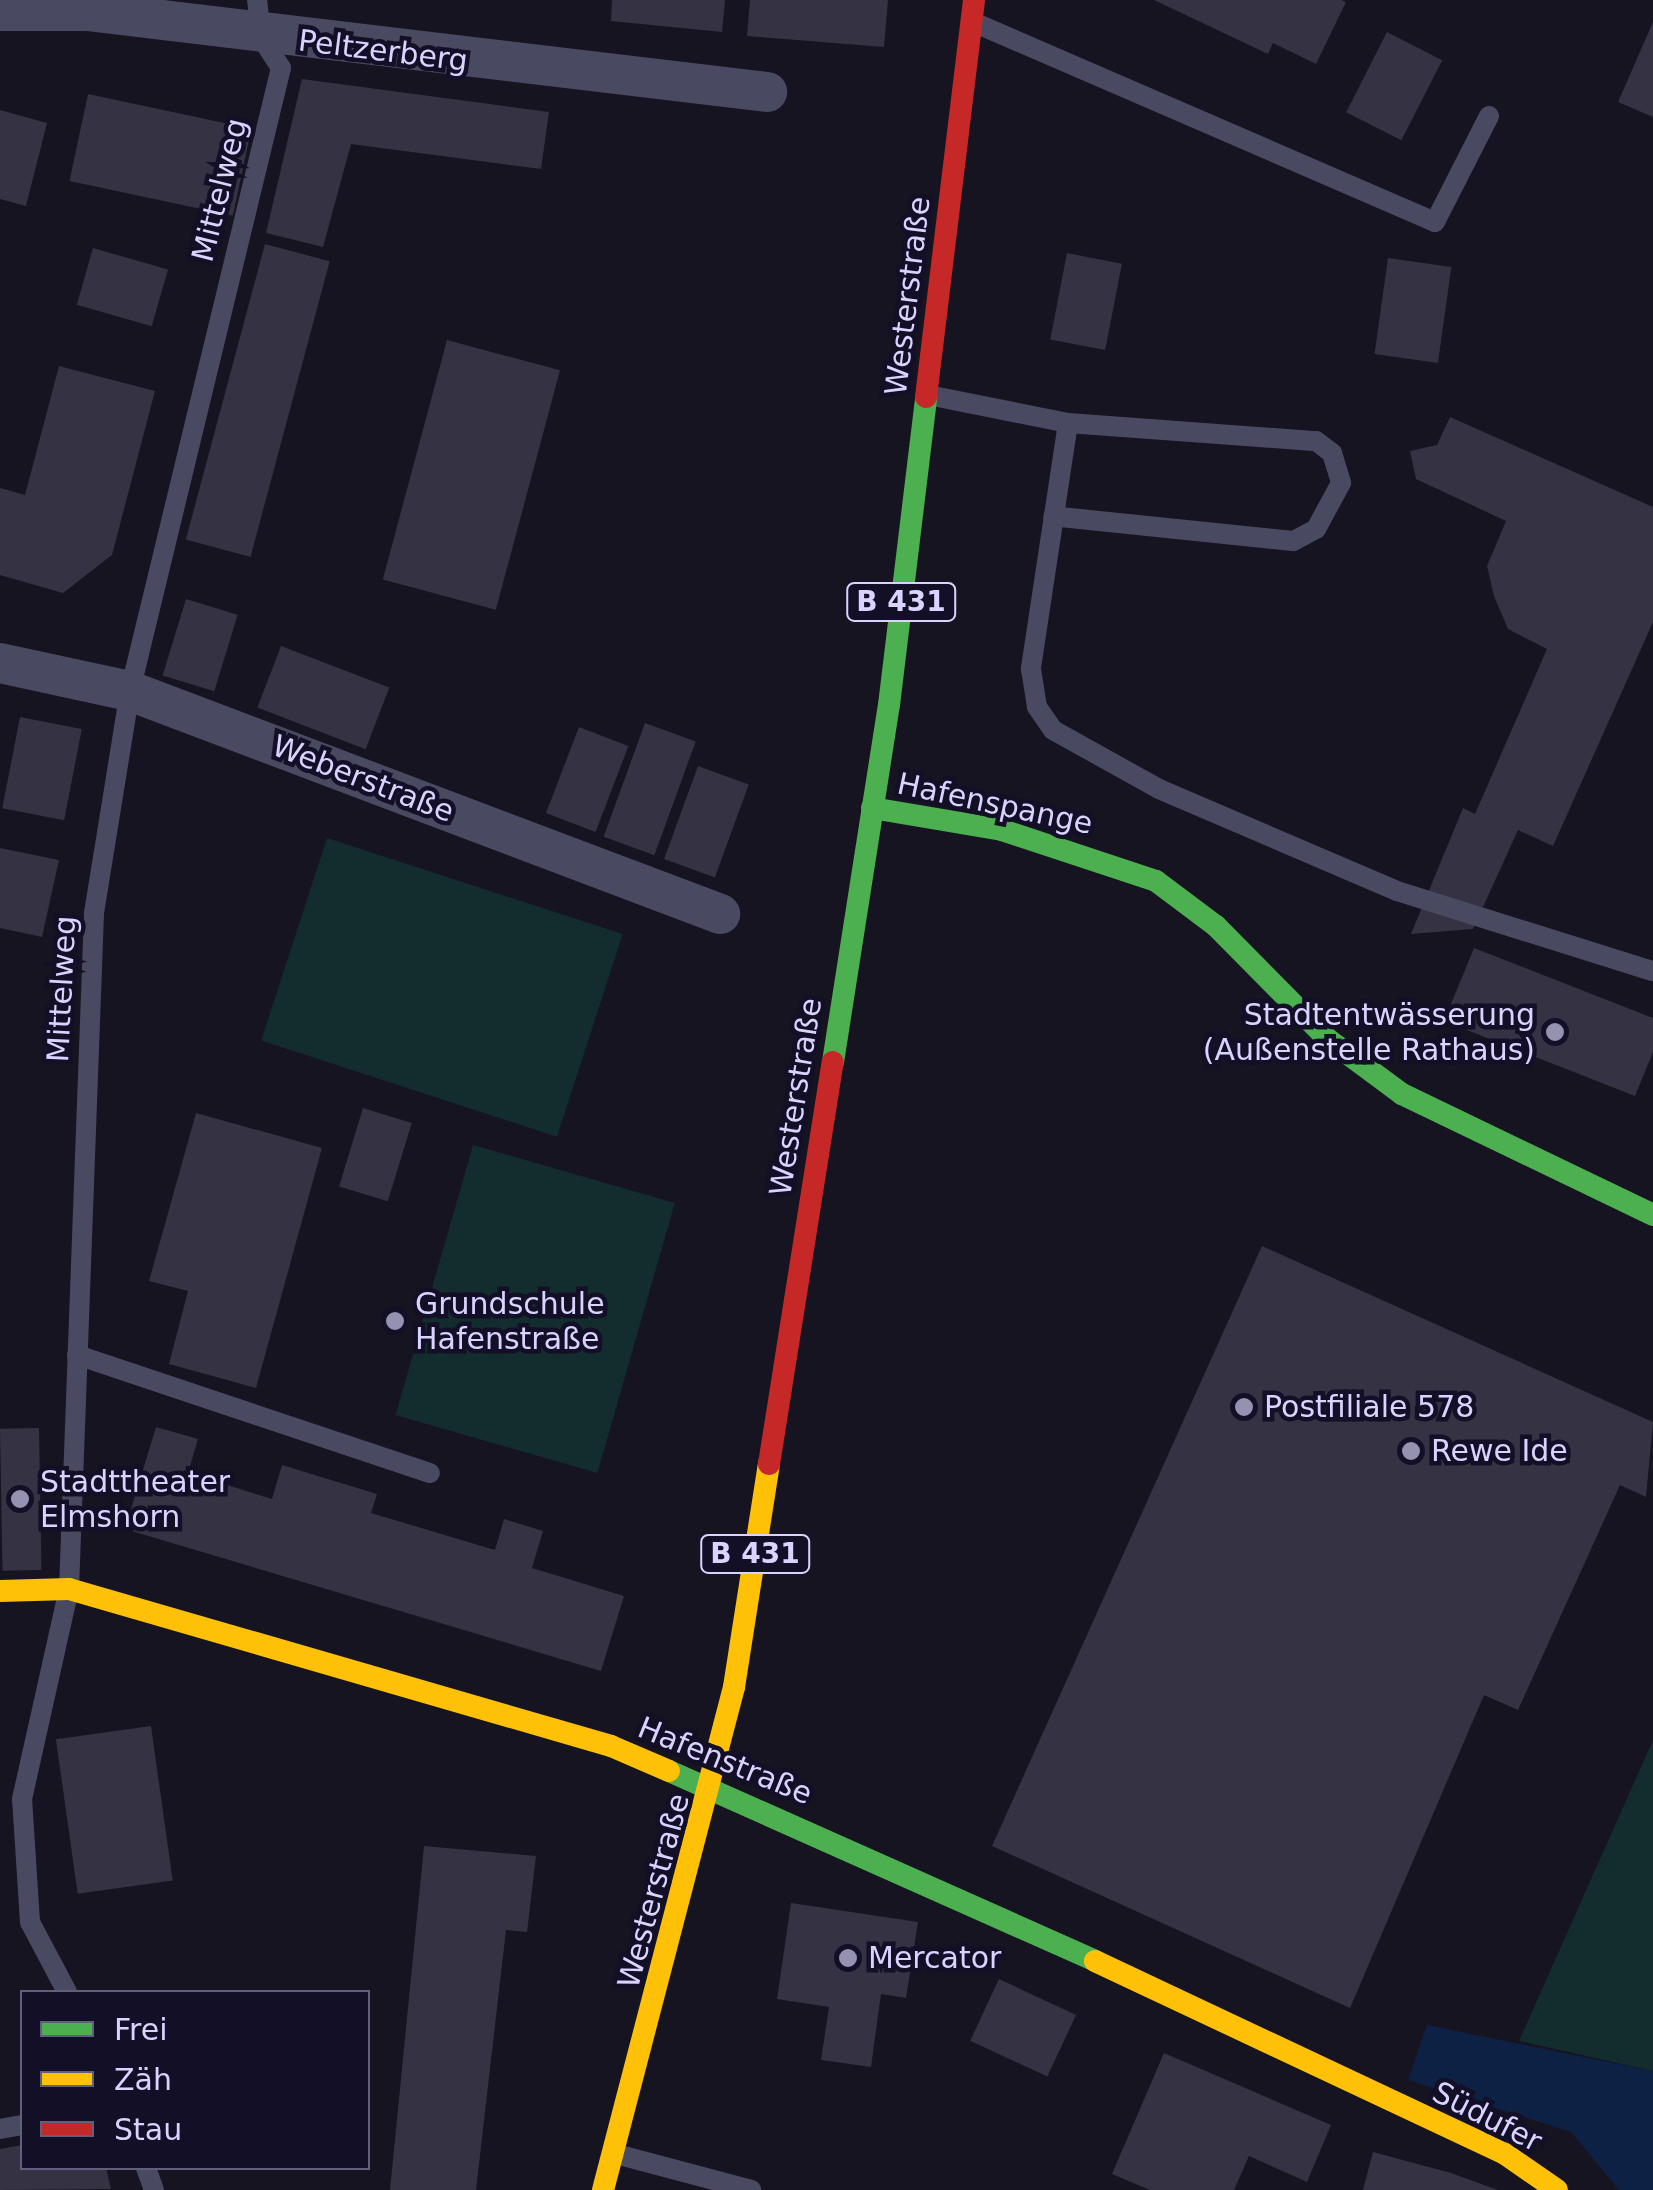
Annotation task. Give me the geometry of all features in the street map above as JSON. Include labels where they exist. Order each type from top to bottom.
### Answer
[{"type":"street","name":"Peltzerberg","points":[[0,12],[87,11],[259,18],[767,92]]},
{"type":"street","name":"Westerstraße","points":[[603,2190],[616,2154],[711,1795],[872,808],[973,11]]},
{"type":"street","name":"Weberstraße","points":[[0,664],[130,691],[720,914]]},
{"type":"street","name":"Hafenspange","points":[[872,808],[1018,834],[1156,881],[1216,926],[1329,1040],[1402,1094],[1645,1204]]},
{"type":"street","name":"Hafenstraße","points":[[0,1591],[69,1589],[611,1746],[711,1795],[818,1832],[1388,2102]]},
{"type":"street","name":"Südufer","points":[[1388,2102],[1504,2154],[1557,2190]]},
{"type":"lane","points":[[973,11],[1436,222],[1490,116]]},
{"type":"lane","name":"Mittelweg","points":[[65,1990],[30,1922],[22,1798],[69,1589],[94,912],[130,691],[281,68],[259,18]]},
{"type":"lane","points":[[926,394],[1068,424],[1316,441],[1332,453],[1341,483],[1316,530],[1293,541],[1053,516]]},
{"type":"lane","points":[[1068,424],[1031,669],[1037,707],[1053,730],[1160,788],[1397,891],[1653,971]]},
{"type":"lane","points":[[76,1355],[430,1473]]},
{"type":"lane","points":[[616,2154],[751,2190]]},
{"type":"green space","points":[[327,838],[623,934],[557,1137],[261,1041]]},
{"type":"green space","points":[[473,1145],[675,1203],[597,1473],[396,1415]]},
{"type":"green space","points":[[1653,1740],[1653,2071],[1519,2041]]},
{"type":"water","points":[[1427,2025],[1653,2071],[1653,2190],[1619,2190],[1571,2132],[1408,2080]]},
{"type":"building","points":[[612,0],[725,0],[722,32],[611,21]]},
{"type":"building","points":[[750,0],[888,0],[884,47],[747,36]]},
{"type":"building","points":[[1154,0],[1346,2],[1316,64],[1273,43],[1268,54]]},
{"type":"building","points":[[1653,22],[1653,117],[1618,102]]},
{"type":"building","points":[[1387,32],[1442,60],[1401,140],[1346,112]]},
{"type":"building","points":[[302,79],[549,112],[541,169],[351,144],[323,247],[266,233]]},
{"type":"building","points":[[88,94],[251,129],[233,216],[69,181]]},
{"type":"building","points":[[0,110],[47,123],[26,206],[0,199]]},
{"type":"building","points":[[265,244],[330,261],[251,557],[186,540]]},
{"type":"building","points":[[93,248],[168,269],[152,326],[77,305]]},
{"type":"building","points":[[1067,253],[1122,264],[1105,350],[1050,339]]},
{"type":"building","points":[[1388,258],[1451,267],[1438,363],[1375,354]]},
{"type":"building","points":[[447,340],[560,370],[496,610],[383,580]]},
{"type":"building","points":[[59,366],[155,391],[112,555],[63,593],[0,575],[0,488],[25,495]]},
{"type":"building","points":[[1450,417],[1653,507],[1653,622],[1553,846],[1518,830],[1473,929],[1411,934],[1463,808],[1475,814],[1547,649],[1508,629],[1494,596],[1487,566],[1506,521],[1416,479],[1410,451],[1437,445]]},
{"type":"building","points":[[186,599],[238,615],[214,691],[163,676]]},
{"type":"building","points":[[281,646],[389,688],[366,749],[257,708]]},
{"type":"building","points":[[20,717],[82,729],[64,820],[2,808]]},
{"type":"building","points":[[645,723],[696,741],[654,855],[604,837]]},
{"type":"building","points":[[579,727],[628,746],[596,832],[546,813]]},
{"type":"building","points":[[698,766],[749,784],[715,877],[664,859]]},
{"type":"building","points":[[0,848],[59,860],[42,937],[0,928]]},
{"type":"building","points":[[1474,948],[1653,1018],[1653,1052],[1635,1096],[1444,1021]]},
{"type":"building","points":[[363,1108],[412,1123],[388,1201],[339,1186]]},
{"type":"building","points":[[196,1113],[322,1148],[256,1388],[169,1364],[188,1291],[149,1281]]},
{"type":"building","points":[[1262,1246],[1653,1422],[1646,1497],[1620,1485],[1518,1710],[1484,1695],[1350,2008],[992,1846]]},
{"type":"building","points":[[156,1427],[198,1439],[188,1473],[272,1499],[282,1465],[377,1494],[371,1513],[495,1550],[504,1519],[543,1531],[532,1568],[624,1596],[601,1671],[125,1529]]},
{"type":"building","name":"Stadttheater Elmshorn","points":[[39,1428],[41,1570],[2,1571],[0,1429]]},
{"type":"building","points":[[151,1726],[173,1880],[78,1894],[56,1739]]},
{"type":"building","points":[[424,1846],[536,1856],[527,1932],[506,1930],[476,2190],[390,2190]]},
{"type":"building","name":"Mercator","points":[[791,1903],[918,1922],[906,1998],[881,1994],[871,2067],[821,2060],[829,2007],[777,1999]]},
{"type":"building","points":[[999,1979],[1076,2015],[1047,2077],[970,2041]]},
{"type":"building","points":[[1164,2053],[1331,2125],[1307,2182],[1249,2156],[1234,2190],[1150,2190],[1112,2174]]},
{"type":"building","points":[[20,2145],[20,2170],[106,2170],[111,2189],[0,2190],[0,2149]]},
{"type":"building","points":[[1373,2152],[1451,2173],[1498,2190],[1363,2190]]},
{"type":"traffic: fast","points":[[833,1062],[889,705],[926,397]]},
{"type":"traffic: fast","points":[[872,808],[1002,830],[1156,881],[1216,926],[1329,1040],[1402,1094],[1653,1215]]},
{"type":"traffic: fast","points":[[669,1771],[1095,1961]]},
{"type":"traffic: slow","points":[[603,2190],[734,1687],[769,1464]]},
{"type":"traffic: slow","points":[[0,1591],[69,1589],[611,1746],[669,1771]]},
{"type":"traffic: slow","points":[[1095,1961],[1505,2154],[1557,2190]]},
{"type":"traffic: jam","points":[[926,397],[974,0]]},
{"type":"traffic: jam","points":[[769,1464],[833,1062]]},
{"type":"place","name":"Stadtentwässerung (Außenstelle Rathaus)","points":[[1555,1032]]},
{"type":"place","name":"Grundschule Hafenstraße","points":[[395,1321]]},
{"type":"place","name":"Postfiliale 578","points":[[1244,1407]]},
{"type":"place","name":"Rewe Ide","points":[[1411,1451]]},
{"type":"place","name":"Stadttheater Elmshorn","points":[[20,1499]]},
{"type":"place","name":"Mercator","points":[[848,1958]]}]
